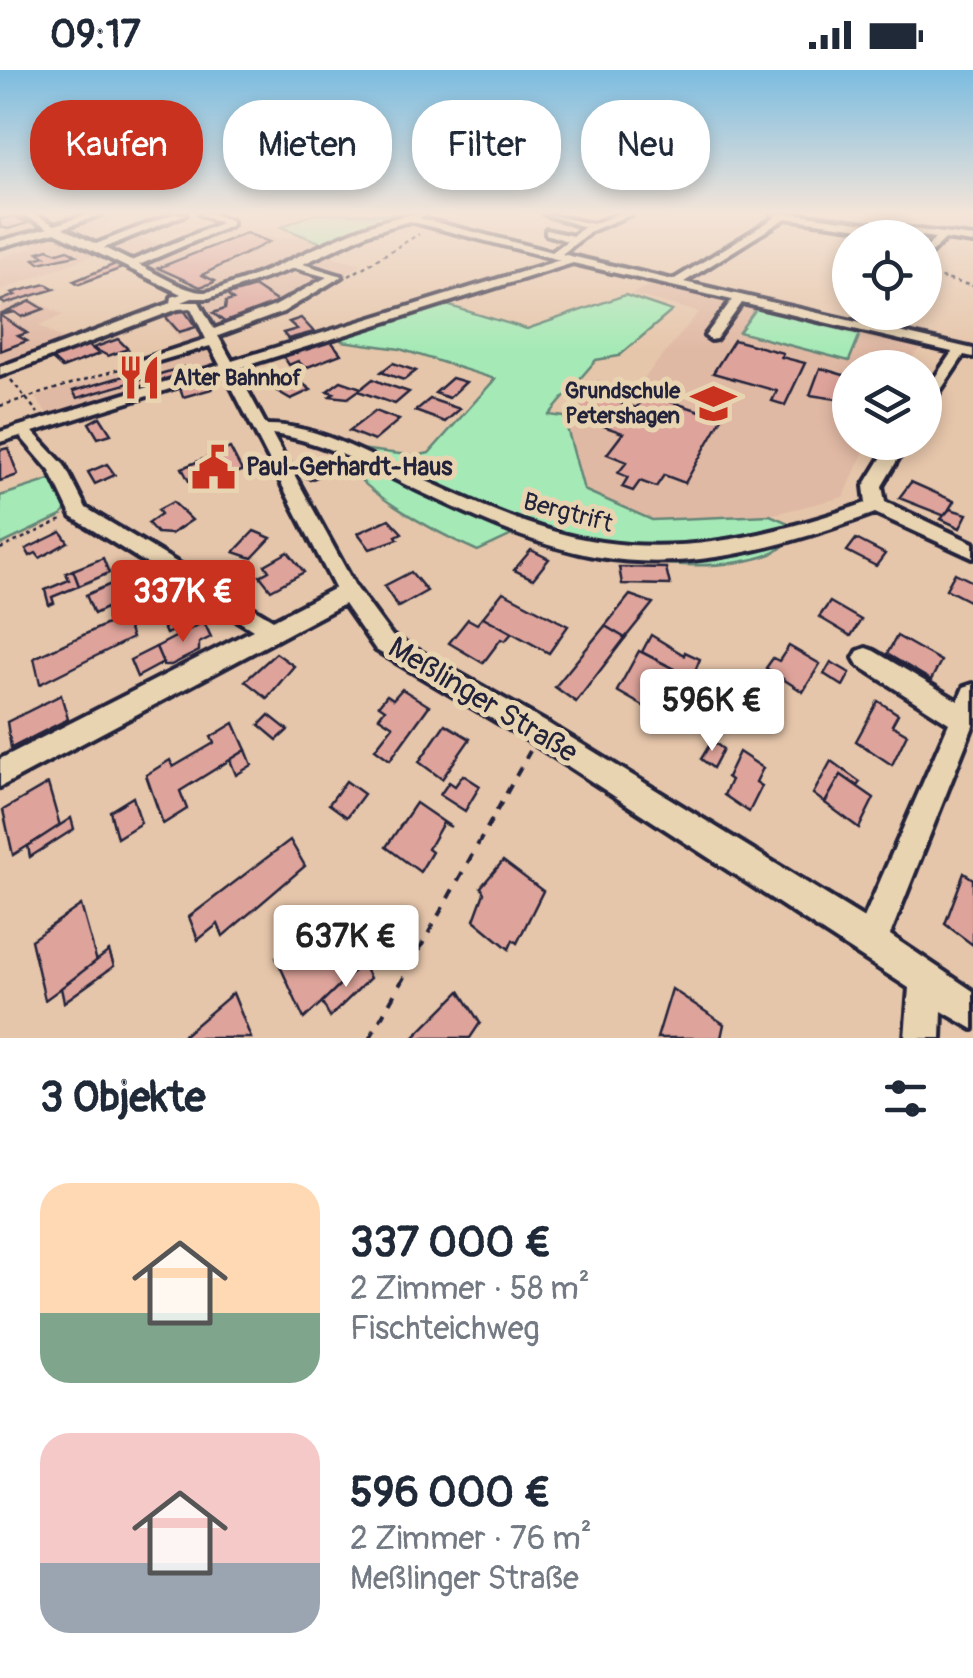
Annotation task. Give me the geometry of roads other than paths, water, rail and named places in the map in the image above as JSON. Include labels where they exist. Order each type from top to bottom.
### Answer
[{"type":"street","points":[[125,259],[197,298]]},
{"type":"street","points":[[134,263],[143,259]]},
{"type":"street","points":[[2,371],[307,259]]},
{"type":"street","points":[[568,259],[832,320]]},
{"type":"street","points":[[674,284],[713,259]]},
{"type":"street","points":[[0,437],[572,260]]},
{"type":"street","points":[[142,362],[214,337],[295,300],[336,276],[295,265]]},
{"type":"street","name":"Meßlinger Straße","points":[[197,298],[259,430],[347,592],[384,643],[540,733],[927,977],[973,1012]]},
{"type":"street","points":[[711,336],[739,299]]},
{"type":"street","points":[[874,330],[966,352],[942,382]]},
{"type":"street","name":"Bergtrift","points":[[259,430],[270,428],[342,451],[488,516],[602,550],[666,555],[736,548],[876,506]]},
{"type":"street","points":[[23,430],[58,469],[78,512],[271,630]]},
{"type":"street","points":[[889,460],[874,486],[876,506],[973,551]]},
{"type":"street","points":[[0,773],[347,592]]},
{"type":"street","points":[[866,658],[968,706],[871,941]]},
{"type":"street","points":[[923,1038],[927,977]]},
{"type":"place","name":"Alter Bahnhof","points":[[140,378]]},
{"type":"place","name":"Grundschule Petershagen","points":[[713,404]]},
{"type":"place","name":"Paul-Gerhardt-Haus","points":[[213,467]]}]
